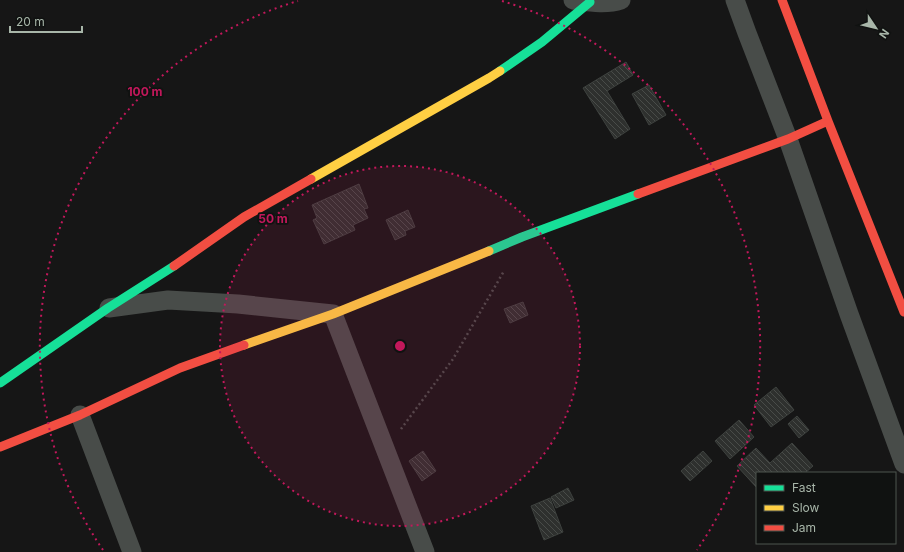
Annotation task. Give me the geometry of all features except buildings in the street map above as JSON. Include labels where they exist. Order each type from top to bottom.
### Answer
[{"type":"main road","points":[[782,0],[828,121],[899,290],[904,312]]},
{"type":"main road","points":[[0,383],[108,308],[184,260],[244,217],[489,78],[542,42],[582,1]]},
{"type":"main road","points":[[0,447],[80,415],[180,368],[333,314],[522,237],[788,139],[828,121]]},
{"type":"street","points":[[582,1],[615,2],[622,0]]},
{"type":"street","points":[[735,0],[788,139],[849,314],[904,464]]},
{"type":"street","points":[[108,308],[168,300],[238,304],[333,314],[425,552]]},
{"type":"street","points":[[80,415],[132,552]]},
{"type":"path","points":[[386,449],[452,359],[504,270]]},
{"type":"traffic: fast","points":[[500,71],[542,42],[590,2]]},
{"type":"traffic: fast","points":[[489,251],[522,237],[638,194]]},
{"type":"traffic: fast","points":[[0,383],[108,308],[174,266]]},
{"type":"traffic: slow","points":[[311,179],[500,71]]},
{"type":"traffic: slow","points":[[244,345],[333,314],[489,251]]},
{"type":"traffic: jam","points":[[782,0],[828,121],[904,312]]},
{"type":"traffic: jam","points":[[638,194],[788,139],[828,121]]},
{"type":"traffic: jam","points":[[174,266],[244,217],[311,179]]},
{"type":"traffic: jam","points":[[0,447],[80,415],[180,368],[244,345]]}]
